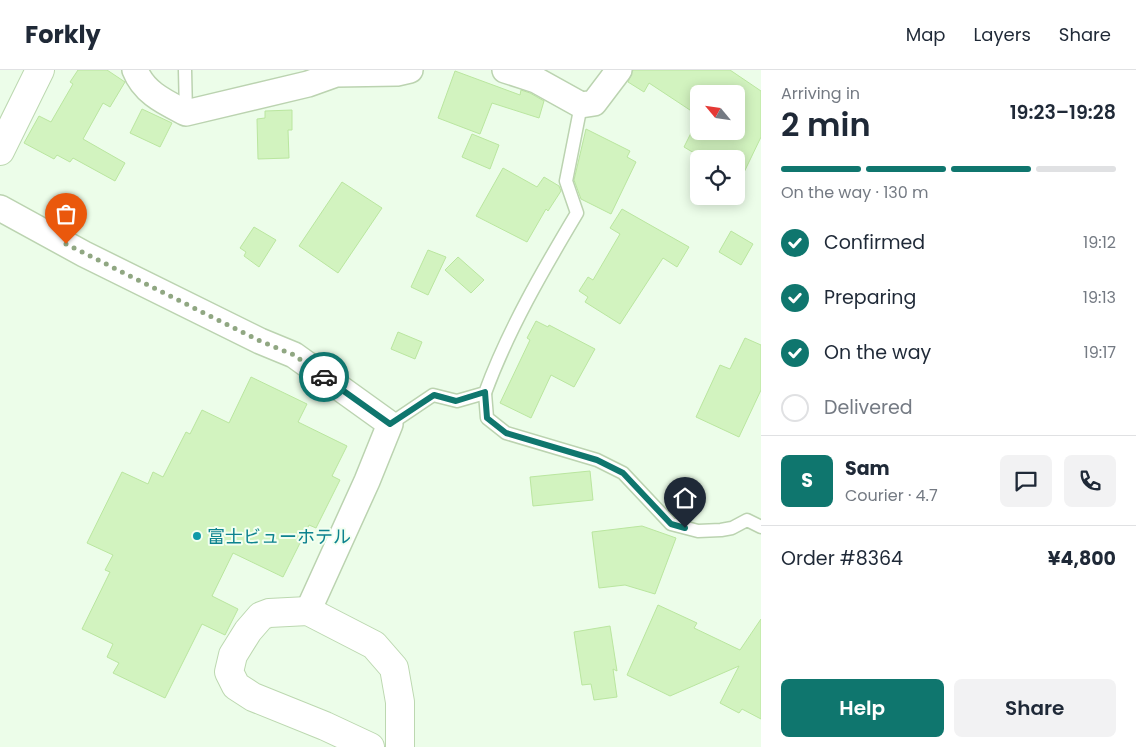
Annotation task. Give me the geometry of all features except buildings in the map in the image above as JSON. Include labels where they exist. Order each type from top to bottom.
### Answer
[{"type":"street","points":[[0,151],[40,70]]},
{"type":"street","points":[[135,70],[140,84],[162,101],[186,113],[308,84],[336,74],[397,73],[410,70]]},
{"type":"street","points":[[505,70],[536,80],[582,105],[594,103],[619,70]]},
{"type":"street","points":[[0,208],[84,254],[260,341],[294,355],[390,424],[367,481],[308,611]]},
{"type":"street","points":[[370,747],[254,697],[236,686],[229,672],[233,655],[260,616],[269,613],[308,611],[374,645],[394,668],[400,702],[400,747]]},
{"type":"lane","points":[[185,70],[186,113]]},
{"type":"lane","points":[[582,105],[566,181],[577,212],[553,252],[503,350],[485,392],[487,418],[506,433],[597,460],[623,473],[671,524],[698,531],[732,528],[747,520],[761,527]]},
{"type":"lane","points":[[390,424],[434,395],[456,401],[485,392]]},
{"type":"way so far","points":[[66,244],[260,341],[294,355],[324,377]]},
{"type":"place","name":"富士ビューホテル","points":[[197,536]]},
{"type":"route","points":[[324,377],[390,424],[434,395],[456,401],[485,392],[487,418],[506,433],[597,460],[623,473],[671,524],[685,528]]}]
